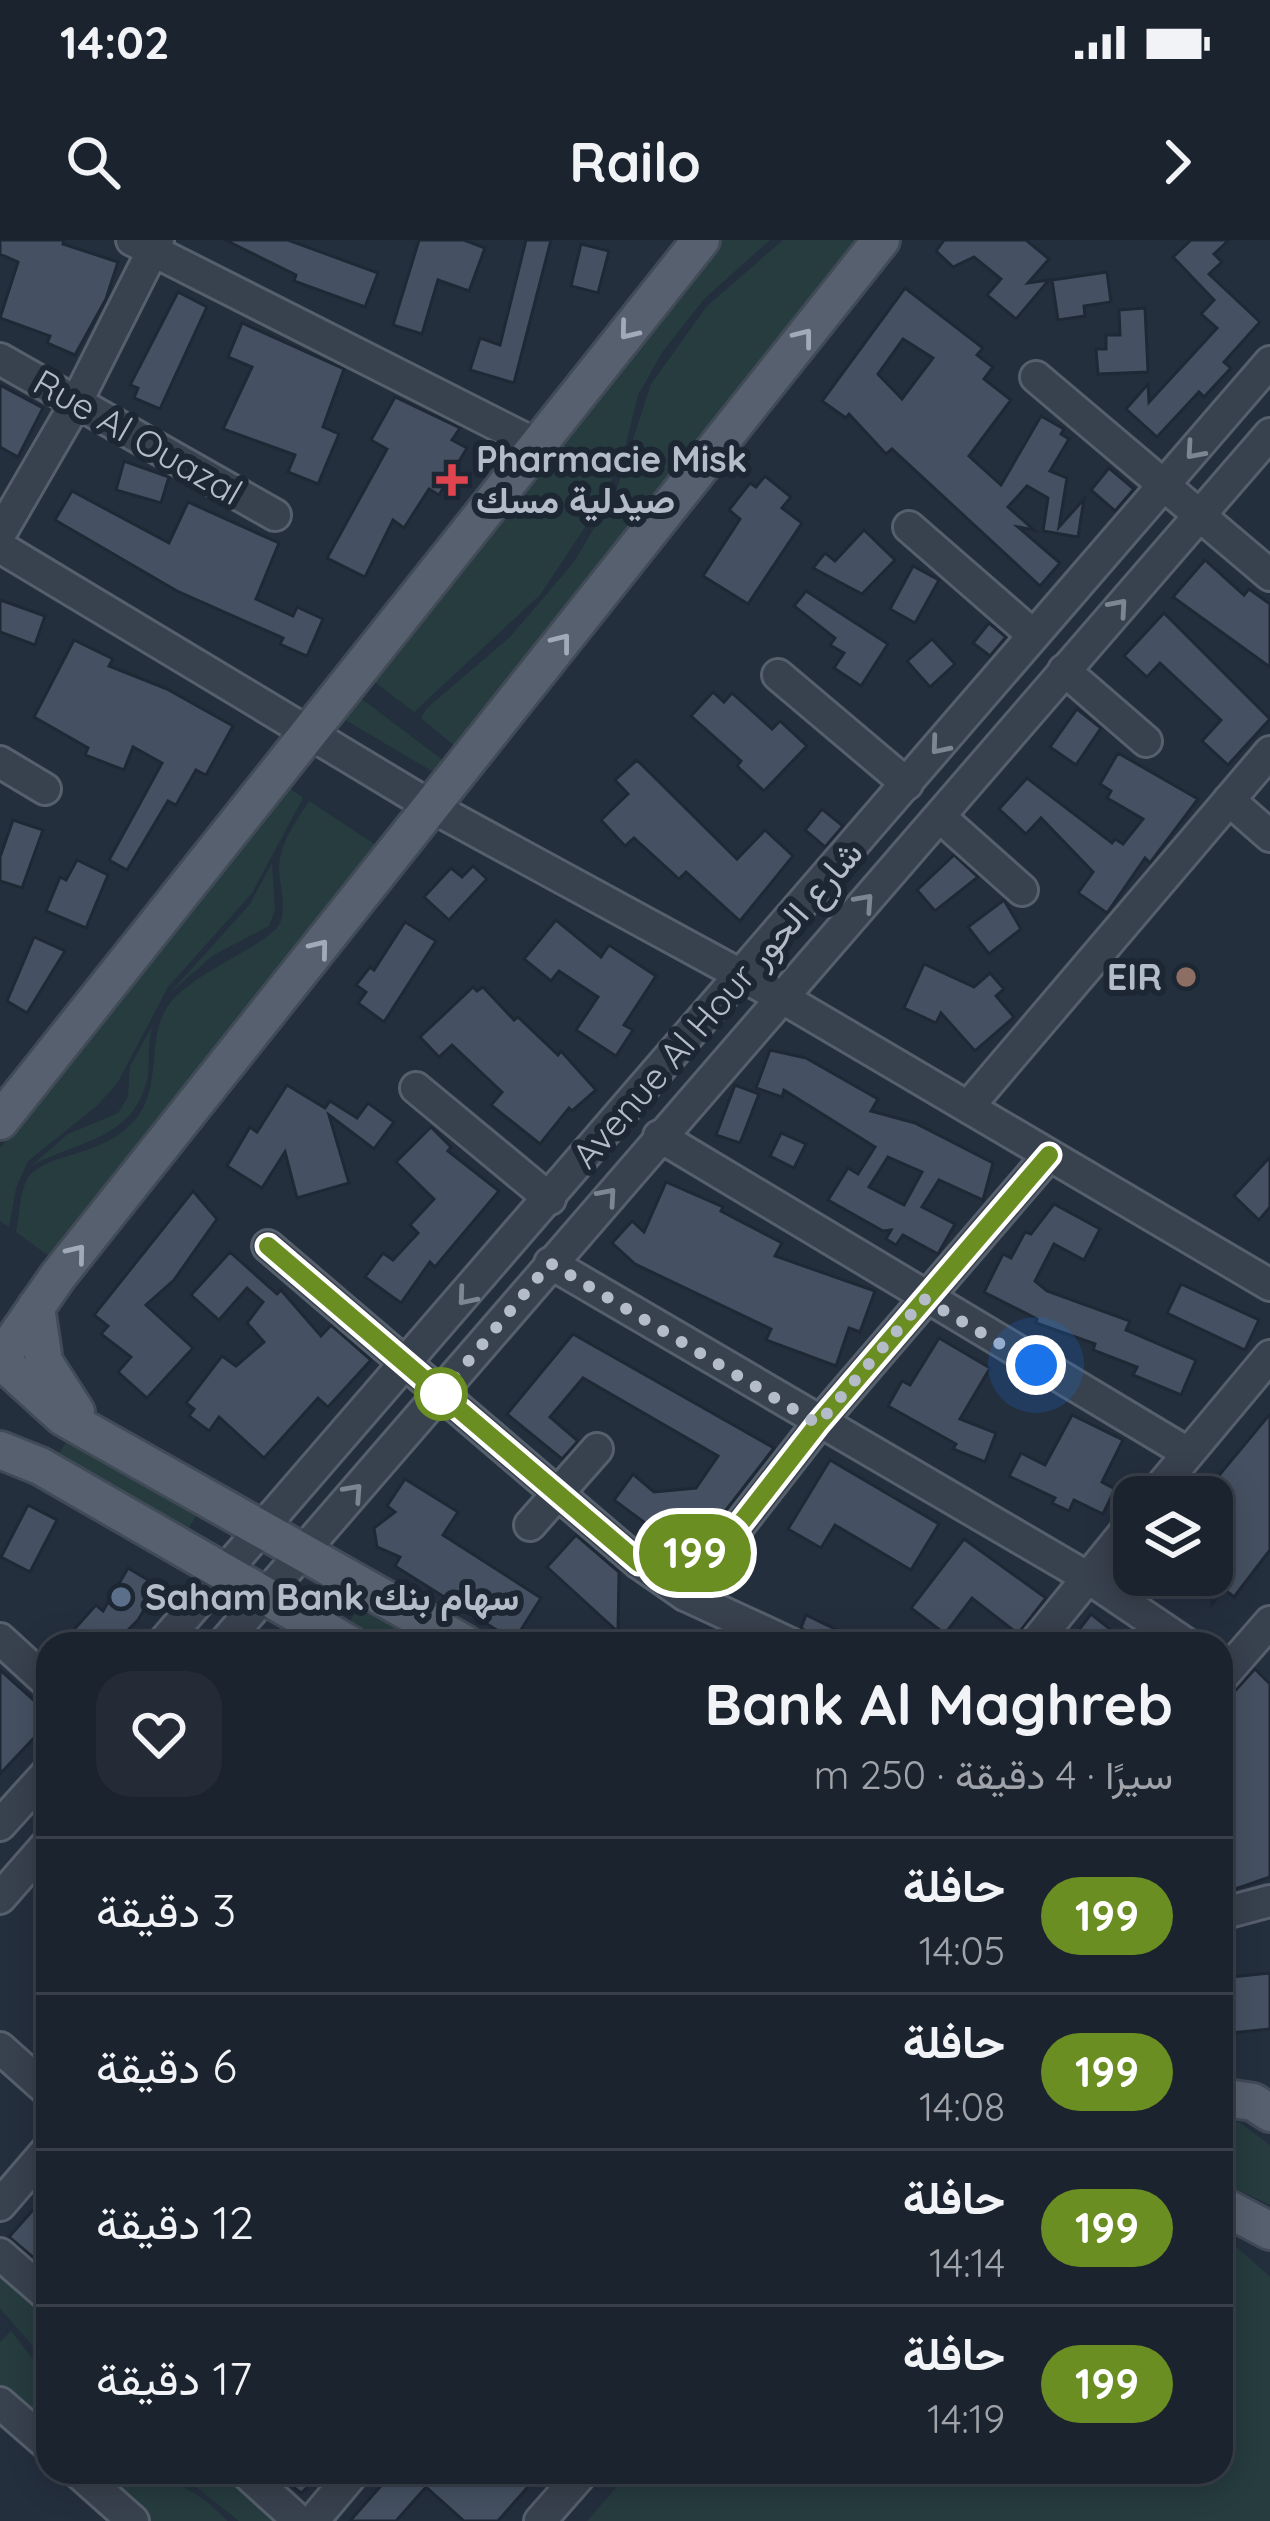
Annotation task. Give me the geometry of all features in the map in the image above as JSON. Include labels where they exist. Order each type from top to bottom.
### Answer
[{"type":"main road","points":[[0,1121],[701,240]]},
{"type":"main road","points":[[10,1346],[881,240]]},
{"type":"main road","points":[[10,1346],[40,1348],[49,1375],[93,1433]]},
{"type":"main road","points":[[10,1346],[43,1402],[445,1632]]},
{"type":"main road","points":[[0,1450],[40,1466],[328,1632]]},
{"type":"main road","points":[[1233,2100],[1269,2111]]},
{"type":"main road","points":[[1233,2211],[1270,2231]]},
{"type":"street","points":[[0,534],[76,403],[148,244],[537,445]]},
{"type":"street","name":"Rue Al Ouazal","points":[[0,359],[275,515]]},
{"type":"street","name":"Avenue Al Hour شارع الحور","points":[[173,1632],[408,1366],[739,973],[1270,362]]},
{"type":"street","points":[[1036,376],[1270,575]]},
{"type":"street","name":"Avenue Al Hour شارع الحور","points":[[234,1632],[1270,434]]},
{"type":"street","points":[[909,527],[1034,635]]},
{"type":"street","points":[[0,548],[432,807],[739,973],[1270,1285]]},
{"type":"street","points":[[1064,670],[1146,741]]},
{"type":"street","points":[[778,675],[907,784]]},
{"type":"street","points":[[968,1107],[1270,752]]},
{"type":"street","points":[[0,762],[45,789]]},
{"type":"street","points":[[1229,800],[1270,836]]},
{"type":"street","points":[[940,817],[1022,890]]},
{"type":"street","points":[[416,1088],[550,1199]]},
{"type":"street","points":[[659,1136],[1186,1452]]},
{"type":"street","points":[[685,1595],[818,1424],[1049,1155]]},
{"type":"street","points":[[268,1246],[639,1563],[685,1595],[765,1632]]},
{"type":"street","points":[[550,1263],[1090,1579],[1168,1632]]},
{"type":"street","points":[[1168,1476],[1270,1356]]},
{"type":"street","points":[[530,1525],[597,1449]]},
{"type":"street","points":[[1044,1632],[1113,1549]]},
{"type":"street","points":[[639,1563],[679,1550],[712,1560]]},
{"type":"street","points":[[1233,1662],[1269,1624]]},
{"type":"street","points":[[0,1640],[36,1672]]},
{"type":"street","points":[[0,1825],[36,1785]]},
{"type":"street","points":[[0,1898],[36,1868]]},
{"type":"street","points":[[1233,1911],[1270,1901]]},
{"type":"street","points":[[0,2048],[36,2080]]},
{"type":"street","points":[[0,2205],[36,2163]]},
{"type":"street","points":[[0,2254],[36,2286]]},
{"type":"street","points":[[0,2403],[36,2434]]},
{"type":"street","points":[[92,2484],[133,2521]]},
{"type":"street","points":[[257,2484],[299,2521]]},
{"type":"street","points":[[313,2521],[344,2484]]},
{"type":"street","points":[[540,2521],[572,2484]]},
{"type":"green space","points":[[722,240],[770,240],[704,299],[663,351],[638,395],[623,455],[601,503],[540,595],[414,712],[372,680]]},
{"type":"green space","points":[[783,240],[857,240],[456,747],[421,718],[427,708],[510,637],[574,562],[616,491],[651,384],[707,306]]},
{"type":"green space","points":[[359,697],[444,761],[435,773],[342,718]]},
{"type":"green space","points":[[288,787],[303,798],[252,893],[168,987],[118,1082],[97,1106],[28,1161],[16,1188],[9,1227],[0,1221],[0,1148]]},
{"type":"green space","points":[[309,801],[376,845],[50,1257],[16,1232],[28,1178],[49,1163],[110,1140],[138,1116],[150,1088],[158,1030],[170,1003],[280,923],[282,850]]},
{"type":"green space","points":[[272,863],[275,910],[269,926],[212,956],[169,994],[250,904]]},
{"type":"green space","points":[[153,1025],[147,1081],[128,1116],[100,1137],[31,1166],[68,1134],[118,1113],[128,1097],[130,1066]]},
{"type":"green space","points":[[70,1435],[200,1509],[186,1533],[56,1459]]},
{"type":"green space","points":[[361,1603],[411,1632],[353,1632],[346,1628]]},
{"type":"green space","points":[[1239,2122],[1270,2145],[1270,2205],[1233,2188],[1233,2123]]},
{"type":"green space","points":[[1233,2244],[1270,2277],[1270,2521],[587,2521],[619,2484],[1233,2484]]},
{"type":"green space","points":[[0,2270],[36,2301],[36,2350],[0,2308]]},
{"type":"green space","points":[[11,2331],[36,2363],[36,2425],[0,2394],[0,2342]]},
{"type":"green space","points":[[105,2484],[176,2484],[227,2521],[148,2521]]},
{"type":"green space","points":[[192,2484],[245,2484],[285,2521],[239,2521]]},
{"type":"building","points":[[0,240],[64,240],[63,244],[118,262],[106,299],[75,355],[47,343],[50,336],[0,318],[18,262],[0,254]]},
{"type":"building","points":[[225,240],[288,240],[378,273],[365,307],[294,281],[296,275]]},
{"type":"building","points":[[419,240],[464,240],[485,248],[469,291],[438,280],[422,334],[393,325]]},
{"type":"building","points":[[526,240],[551,240],[514,383],[470,370],[480,338],[500,345]]},
{"type":"building","points":[[944,240],[1026,240],[1049,259],[1028,283],[1049,280],[1016,319],[987,295],[1001,279],[974,257],[953,267],[936,251]]},
{"type":"building","points":[[1191,240],[1229,240],[1214,254],[1222,262],[1209,274],[1260,322],[1224,362],[1231,368],[1204,397],[1199,392],[1157,437],[1126,409],[1148,384],[1149,402],[1217,328],[1201,314],[1214,300],[1173,257]]},
{"type":"building","points":[[581,244],[609,251],[598,293],[571,286]]},
{"type":"building","points":[[1107,272],[1111,302],[1084,306],[1085,316],[1058,320],[1052,280]]},
{"type":"building","points":[[905,288],[983,348],[977,355],[993,367],[984,379],[1011,400],[969,456],[1001,485],[1041,416],[1064,429],[1061,434],[1069,439],[1050,471],[1067,478],[1059,527],[1084,499],[1078,537],[1043,531],[1048,498],[1027,486],[1008,507],[1034,530],[1018,527],[1060,563],[1040,586],[892,449],[886,454],[849,414],[846,418],[822,401]],"holes":[[[903,339],[933,358],[902,399],[878,374]]]},
{"type":"building","points":[[178,292],[207,307],[160,409],[134,398],[138,388],[130,385]]},
{"type":"building","points":[[1145,308],[1148,372],[1098,374],[1096,349],[1106,349],[1106,335],[1120,335],[1119,310]]},
{"type":"building","points":[[242,323],[344,369],[323,427],[339,434],[318,484],[288,472],[295,455],[223,429],[252,367],[228,357]]},
{"type":"building","points":[[0,385],[43,408],[18,457],[0,447]]},
{"type":"building","points":[[395,397],[460,428],[452,440],[467,448],[439,495],[429,489],[404,528],[393,520],[365,577],[327,558],[387,449],[371,440]]},
{"type":"building","points":[[124,461],[169,477],[161,503],[116,490]]},
{"type":"building","points":[[1109,468],[1134,489],[1115,511],[1091,490]]},
{"type":"building","points":[[765,476],[791,497],[782,508],[802,523],[748,604],[703,576],[740,519],[729,510],[750,483],[756,487]]},
{"type":"building","points":[[72,491],[169,543],[188,502],[279,543],[256,599],[293,616],[297,607],[323,619],[307,656],[280,644],[283,638],[177,591],[55,520]]},
{"type":"building","points":[[864,530],[895,560],[862,594],[813,568],[825,553],[835,561]]},
{"type":"building","points":[[1205,560],[1244,595],[1249,589],[1270,604],[1270,667],[1173,597]]},
{"type":"building","points":[[913,566],[939,580],[915,623],[890,609]]},
{"type":"building","points":[[806,591],[888,644],[861,686],[834,668],[844,653],[830,645],[835,638],[794,606]]},
{"type":"building","points":[[0,600],[45,616],[35,645],[0,632]]},
{"type":"building","points":[[1164,613],[1270,719],[1228,765],[1202,741],[1221,720],[1160,663],[1147,677],[1124,656]]},
{"type":"building","points":[[989,623],[1006,637],[990,656],[973,643]]},
{"type":"building","points":[[932,639],[955,664],[930,687],[907,661]]},
{"type":"building","points":[[74,640],[113,659],[109,666],[167,689],[233,726],[206,775],[196,770],[176,805],[168,801],[127,870],[109,860],[162,763],[133,747],[124,770],[85,755],[88,748],[34,717]]},
{"type":"building","points":[[713,692],[724,702],[732,693],[772,729],[780,721],[807,746],[764,791],[737,766],[741,761],[691,716]]},
{"type":"building","points":[[1077,709],[1101,728],[1076,765],[1050,747]]},
{"type":"building","points":[[1118,753],[1198,799],[1150,863],[1145,858],[1107,913],[1078,893],[1093,872],[1041,818],[1026,834],[999,809],[1027,778],[1112,843],[1115,839],[1123,844],[1143,819],[1107,798],[1111,791],[1100,784]]},
{"type":"building","points":[[637,760],[737,859],[765,830],[793,856],[740,921],[686,872],[679,879],[634,838],[625,846],[601,820],[628,794],[615,780]]},
{"type":"building","points":[[822,809],[843,826],[825,847],[805,830]]},
{"type":"building","points":[[13,820],[43,830],[22,888],[0,881],[0,857]]},
{"type":"building","points":[[954,855],[978,877],[935,911],[917,890]]},
{"type":"building","points":[[77,860],[108,875],[86,928],[46,911],[60,877],[66,880]]},
{"type":"building","points":[[473,866],[487,879],[449,920],[424,897],[451,868],[462,877]]},
{"type":"building","points":[[1004,900],[1021,929],[989,954],[968,927]]},
{"type":"building","points":[[556,920],[601,957],[609,945],[656,976],[624,1025],[633,1030],[616,1056],[576,1030],[598,997],[559,971],[551,981],[524,959]]},
{"type":"building","points":[[405,922],[436,941],[384,1022],[358,1003],[366,992],[356,985],[370,967],[374,970]]},
{"type":"building","points":[[34,937],[65,951],[27,1013],[7,1001]]},
{"type":"building","points":[[924,964],[974,987],[990,973],[1004,989],[996,996],[1014,1017],[975,1051],[941,1013],[936,1023],[904,1008]]},
{"type":"building","points":[[473,987],[477,991],[483,987],[514,1020],[518,1017],[558,1055],[561,1051],[596,1090],[572,1111],[569,1108],[540,1144],[491,1105],[502,1092],[452,1045],[439,1057],[420,1037]]},
{"type":"building","points":[[770,1050],[806,1058],[878,1099],[871,1111],[915,1123],[993,1163],[983,1200],[939,1180],[922,1207],[955,1224],[938,1254],[903,1235],[896,1245],[886,1239],[891,1230],[883,1231],[828,1200],[848,1168],[858,1174],[875,1147],[784,1090],[782,1097],[756,1088]],"holes":[[[888,1157],[922,1172],[904,1205],[869,1187]]]},
{"type":"building","points":[[287,1085],[325,1108],[330,1101],[357,1118],[368,1103],[394,1122],[374,1149],[329,1115],[349,1183],[297,1198],[285,1152],[262,1188],[227,1166],[250,1127],[257,1132]]},
{"type":"building","points":[[735,1085],[759,1094],[740,1143],[716,1135]]},
{"type":"building","points":[[431,1127],[451,1147],[448,1151],[499,1191],[435,1267],[430,1262],[401,1303],[365,1277],[383,1253],[393,1260],[418,1233],[410,1225],[434,1199],[396,1162]]},
{"type":"building","points":[[781,1133],[806,1144],[794,1168],[770,1156]]},
{"type":"building","points":[[1270,1157],[1270,1207],[1259,1220],[1234,1196]]},
{"type":"building","points":[[666,1182],[723,1207],[721,1211],[782,1243],[775,1256],[875,1291],[860,1332],[849,1328],[836,1366],[766,1340],[771,1329],[635,1264],[612,1243],[632,1221],[644,1232]]},
{"type":"building","points":[[193,1191],[217,1219],[174,1280],[146,1305],[193,1348],[147,1398],[118,1372],[131,1357],[101,1334],[108,1326],[94,1315]]},
{"type":"building","points":[[1054,1204],[1100,1229],[1084,1260],[1054,1244],[1035,1281],[1047,1291],[1130,1321],[1126,1330],[1196,1360],[1181,1395],[1133,1375],[1137,1367],[1093,1350],[1095,1344],[1036,1323],[1037,1319],[984,1292],[1003,1254],[1011,1258],[1025,1232],[1031,1234]]},
{"type":"building","points":[[230,1252],[277,1294],[281,1290],[321,1336],[331,1325],[371,1360],[328,1407],[318,1398],[264,1458],[219,1417],[209,1431],[189,1416],[194,1409],[186,1403],[222,1356],[236,1366],[264,1342],[247,1323],[263,1302],[247,1288],[219,1320],[191,1295]]},
{"type":"building","points":[[1181,1284],[1259,1320],[1245,1350],[1167,1313]]},
{"type":"building","points":[[573,1334],[774,1448],[709,1532],[696,1522],[649,1526],[614,1500],[633,1474],[654,1492],[696,1488],[718,1456],[583,1378],[550,1417],[578,1441],[562,1459],[507,1414]]},
{"type":"building","points":[[939,1338],[990,1368],[960,1419],[996,1433],[985,1462],[953,1449],[956,1444],[888,1406],[902,1381],[910,1385]]},
{"type":"building","points":[[1270,1414],[1270,1550],[1234,1597],[1233,1476],[1218,1476]]},
{"type":"building","points":[[1072,1415],[1123,1440],[1102,1482],[1113,1488],[1103,1514],[1074,1500],[1069,1511],[1052,1503],[1055,1498],[1009,1476],[1021,1453],[1045,1465]]},
{"type":"building","points":[[830,1460],[939,1524],[911,1570],[835,1525],[821,1548],[788,1529]]},
{"type":"building","points":[[405,1479],[458,1512],[443,1535],[541,1598],[520,1632],[500,1632],[395,1566],[400,1557],[377,1547],[374,1528],[395,1512],[387,1506]]},
{"type":"building","points":[[28,1505],[57,1520],[30,1572],[1,1557]]},
{"type":"building","points":[[576,1535],[619,1572],[618,1632],[547,1567]]},
{"type":"building","points":[[964,1539],[1046,1598],[1020,1632],[972,1598],[946,1632],[911,1608]]},
{"type":"building","points":[[128,1568],[158,1586],[126,1632],[72,1632],[96,1605],[103,1611]]},
{"type":"building","points":[[1091,1614],[1114,1632],[1077,1632]]},
{"type":"building","points":[[806,1615],[843,1632],[808,1632],[801,1628]]},
{"type":"building","points":[[1255,1669],[1270,1684],[1270,1877],[1233,1890],[1233,1693]]},
{"type":"building","points":[[0,1670],[36,1702],[36,1736],[0,1774]]},
{"type":"building","points":[[1270,1973],[1270,2029],[1233,2033],[1233,1977]]},
{"type":"building","points":[[36,2207],[36,2260],[9,2237]]},
{"type":"building","points":[[289,2484],[311,2484],[301,2493]]},
{"type":"building","points":[[382,2484],[530,2484],[498,2521],[464,2521],[426,2487],[396,2521],[350,2521]]},
{"type":"bus line","name":"199","points":[[268,1246],[639,1563],[679,1550],[712,1560],[818,1424],[1049,1155]]},
{"type":"place","name":"Pharmacie Misk صيدلية مسك","points":[[452,480]]},
{"type":"place","name":"EIR","points":[[1186,977]]},
{"type":"place","name":"Saham Bank سهام بنك","points":[[121,1597]]},
{"type":"route","points":[[441,1394],[550,1263],[818,1424],[924,1299],[1036,1365]]}]
